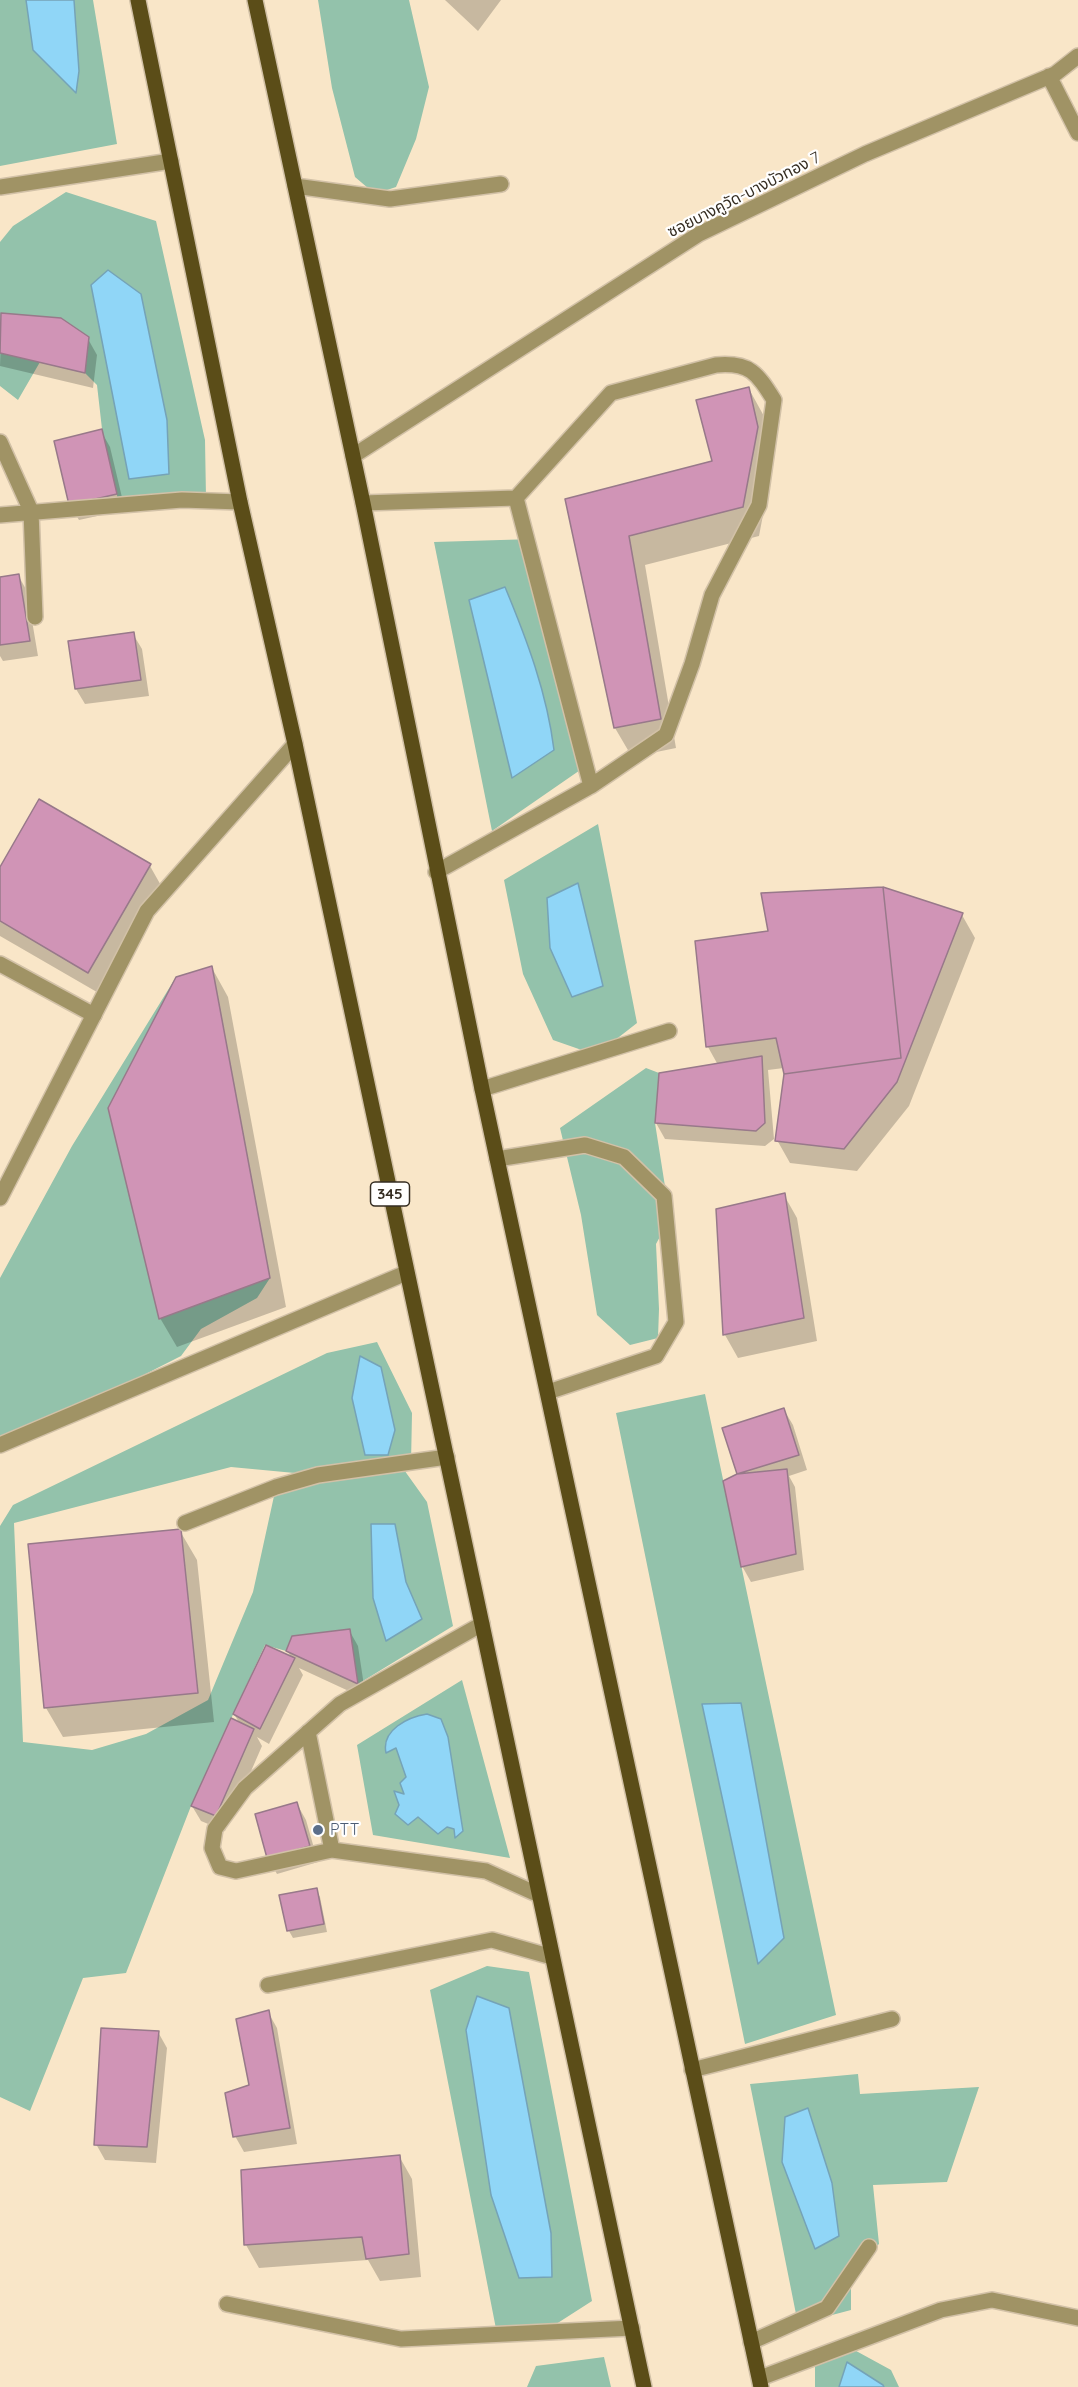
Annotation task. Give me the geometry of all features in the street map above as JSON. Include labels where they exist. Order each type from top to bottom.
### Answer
[{"type":"main road","name":"345","points":[[138,0],[240,502],[295,744],[644,2387]]},
{"type":"main road","points":[[255,0],[363,503],[436,872],[482,1089],[761,2382]]},
{"type":"street","name":"ซอยบางคูวัด-บางบัวทอง 7","points":[[353,456],[699,234],[865,154],[1049,76],[1078,56]]},
{"type":"street","points":[[1049,76],[1078,133]]},
{"type":"street","points":[[0,187],[171,161]]},
{"type":"street","points":[[295,186],[390,199],[501,184]]},
{"type":"street","points":[[363,503],[516,498],[610,393],[716,365],[732,363],[745,366],[759,377],[774,400],[759,504],[712,595],[692,664],[666,735],[591,786],[470,851],[436,872]]},
{"type":"street","points":[[0,442],[31,511],[35,617]]},
{"type":"street","points":[[516,498],[591,786]]},
{"type":"street","points":[[0,515],[183,500],[240,502]]},
{"type":"street","points":[[1,1194],[147,910],[295,744]]},
{"type":"street","points":[[0,964],[94,1015]]},
{"type":"street","points":[[482,1089],[669,1030]]},
{"type":"street","points":[[497,1159],[585,1145],[624,1156],[664,1196],[676,1322],[656,1356],[548,1392]]},
{"type":"street","points":[[0,1444],[406,1273]]},
{"type":"street","points":[[185,1523],[276,1487],[318,1475],[447,1458]]},
{"type":"street","points":[[482,1624],[340,1704],[246,1788],[215,1829],[212,1848],[220,1867],[236,1871],[332,1850],[486,1871],[539,1895]]},
{"type":"street","points":[[308,1732],[332,1850]]},
{"type":"street","points":[[268,1985],[492,1940],[552,1957]]},
{"type":"street","points":[[692,2070],[892,2019]]},
{"type":"street","points":[[751,2342],[827,2308],[869,2247]]},
{"type":"street","points":[[761,2382],[941,2310],[992,2300],[1078,2318]]},
{"type":"street","points":[[227,2304],[400,2339],[476,2338],[632,2328]]},
{"type":"green space","points":[[0,0],[93,0],[117,144],[0,166]]},
{"type":"green space","points":[[318,0],[409,0],[429,87],[416,139],[396,187],[375,194],[355,177],[332,88]]},
{"type":"green space","points":[[66,192],[156,221],[205,440],[206,498],[118,512],[117,494],[102,429],[97,385],[85,373],[40,362],[18,400],[0,386],[0,242],[13,226]]},
{"type":"green space","points":[[534,539],[586,766],[492,831],[434,542]]},
{"type":"green space","points":[[598,824],[637,1023],[596,1055],[553,1040],[523,974],[504,880]]},
{"type":"green space","points":[[176,977],[159,1318],[270,1278],[257,1298],[201,1329],[181,1356],[0,1448],[0,1278],[72,1146]]},
{"type":"green space","points":[[646,1068],[659,1073],[655,1123],[670,1218],[656,1244],[658,1338],[630,1345],[597,1315],[581,1215],[560,1128]]},
{"type":"green space","points":[[377,1342],[412,1413],[411,1464],[402,1467],[427,1502],[453,1626],[358,1684],[350,1629],[292,1636],[286,1651],[265,1645],[191,1806],[126,1973],[83,1978],[30,2111],[0,2097],[0,1526],[13,1505],[327,1353]],"holes":[[[231,1467],[316,1475],[276,1487],[253,1592],[208,1700],[146,1734],[92,1750],[23,1742],[14,1523]]]},
{"type":"green space","points":[[705,1394],[836,2015],[745,2044],[616,1413]]},
{"type":"green space","points":[[462,1680],[510,1858],[373,1835],[357,1745]]},
{"type":"green space","points":[[487,1966],[529,1972],[592,2301],[539,2335],[497,2334],[430,1990]]},
{"type":"green space","points":[[858,2074],[860,2094],[979,2087],[947,2182],[873,2185],[879,2244],[851,2267],[851,2310],[798,2324],[750,2084]]},
{"type":"green space","points":[[847,2346],[891,2370],[899,2387],[815,2387],[815,2363]]},
{"type":"green space","points":[[604,2357],[611,2387],[527,2387],[536,2366]]},
{"type":"water","points":[[26,0],[74,0],[79,71],[76,93],[33,50]]},
{"type":"water","points":[[108,270],[141,294],[167,420],[169,474],[129,479],[91,285]]},
{"type":"water","points":[[505,587],[535,667],[554,750],[512,778],[469,600]]},
{"type":"water","points":[[578,883],[603,986],[572,997],[550,948],[547,898]]},
{"type":"water","points":[[360,1356],[381,1367],[395,1430],[388,1455],[365,1455],[352,1398]]},
{"type":"water","points":[[371,1524],[395,1524],[406,1582],[422,1619],[386,1641],[373,1598]]},
{"type":"water","points":[[741,1703],[784,1938],[758,1964],[702,1704]]},
{"type":"water","points":[[427,1714],[441,1719],[448,1737],[463,1831],[455,1838],[454,1829],[447,1827],[438,1834],[418,1817],[408,1825],[395,1814],[399,1805],[394,1791],[404,1794],[400,1783],[406,1777],[396,1748],[386,1753],[388,1738],[392,1731],[404,1722]]},
{"type":"water","points":[[477,1996],[509,2008],[551,2233],[552,2277],[519,2278],[491,2195],[466,2030]]},
{"type":"water","points":[[808,2108],[832,2183],[839,2236],[815,2249],[782,2162],[785,2117]]},
{"type":"water","points":[[847,2362],[883,2385],[884,2387],[839,2387]]},
{"type":"building","points":[[1,313],[61,318],[89,337],[85,373],[0,353]]},
{"type":"building","points":[[749,387],[758,427],[743,507],[629,536],[661,719],[614,728],[565,499],[712,461],[696,400]]},
{"type":"building","points":[[102,429],[117,494],[69,505],[54,441]]},
{"type":"building","points":[[19,574],[30,641],[0,645],[0,577]]},
{"type":"building","points":[[134,632],[141,680],[75,689],[68,641]]},
{"type":"building","points":[[39,799],[151,864],[88,973],[0,921],[0,867]]},
{"type":"building","points":[[883,887],[901,1058],[784,1074],[776,1038],[706,1047],[695,941],[768,931],[761,893]]},
{"type":"building","points":[[883,887],[963,913],[897,1082],[844,1149],[775,1141],[784,1074],[901,1058]]},
{"type":"building","points":[[212,966],[270,1278],[159,1319],[108,1108],[176,977]]},
{"type":"building","points":[[762,1056],[765,1123],[756,1131],[655,1123],[659,1073]]},
{"type":"building","points":[[785,1193],[804,1318],[723,1335],[716,1209]]},
{"type":"building","points":[[784,1408],[799,1455],[737,1474],[722,1428]]},
{"type":"building","points":[[787,1469],[796,1554],[741,1567],[723,1481],[737,1474]]},
{"type":"building","points":[[181,1529],[198,1693],[44,1708],[28,1544]]},
{"type":"building","points":[[350,1629],[358,1684],[286,1651],[292,1636]]},
{"type":"building","points":[[266,1645],[295,1658],[260,1729],[233,1714]]},
{"type":"building","points":[[231,1718],[254,1729],[216,1816],[191,1806]]},
{"type":"building","points":[[297,1802],[310,1846],[267,1858],[255,1814]]},
{"type":"building","points":[[317,1888],[324,1924],[287,1931],[279,1895]]},
{"type":"building","points":[[269,2010],[290,2128],[233,2137],[225,2093],[249,2085],[236,2019]]},
{"type":"building","points":[[101,2028],[159,2031],[147,2147],[94,2145]]},
{"type":"building","points":[[400,2155],[409,2254],[366,2259],[362,2237],[244,2245],[241,2170]]},
{"type":"place","name":"PTT","points":[[318,1830]]}]
